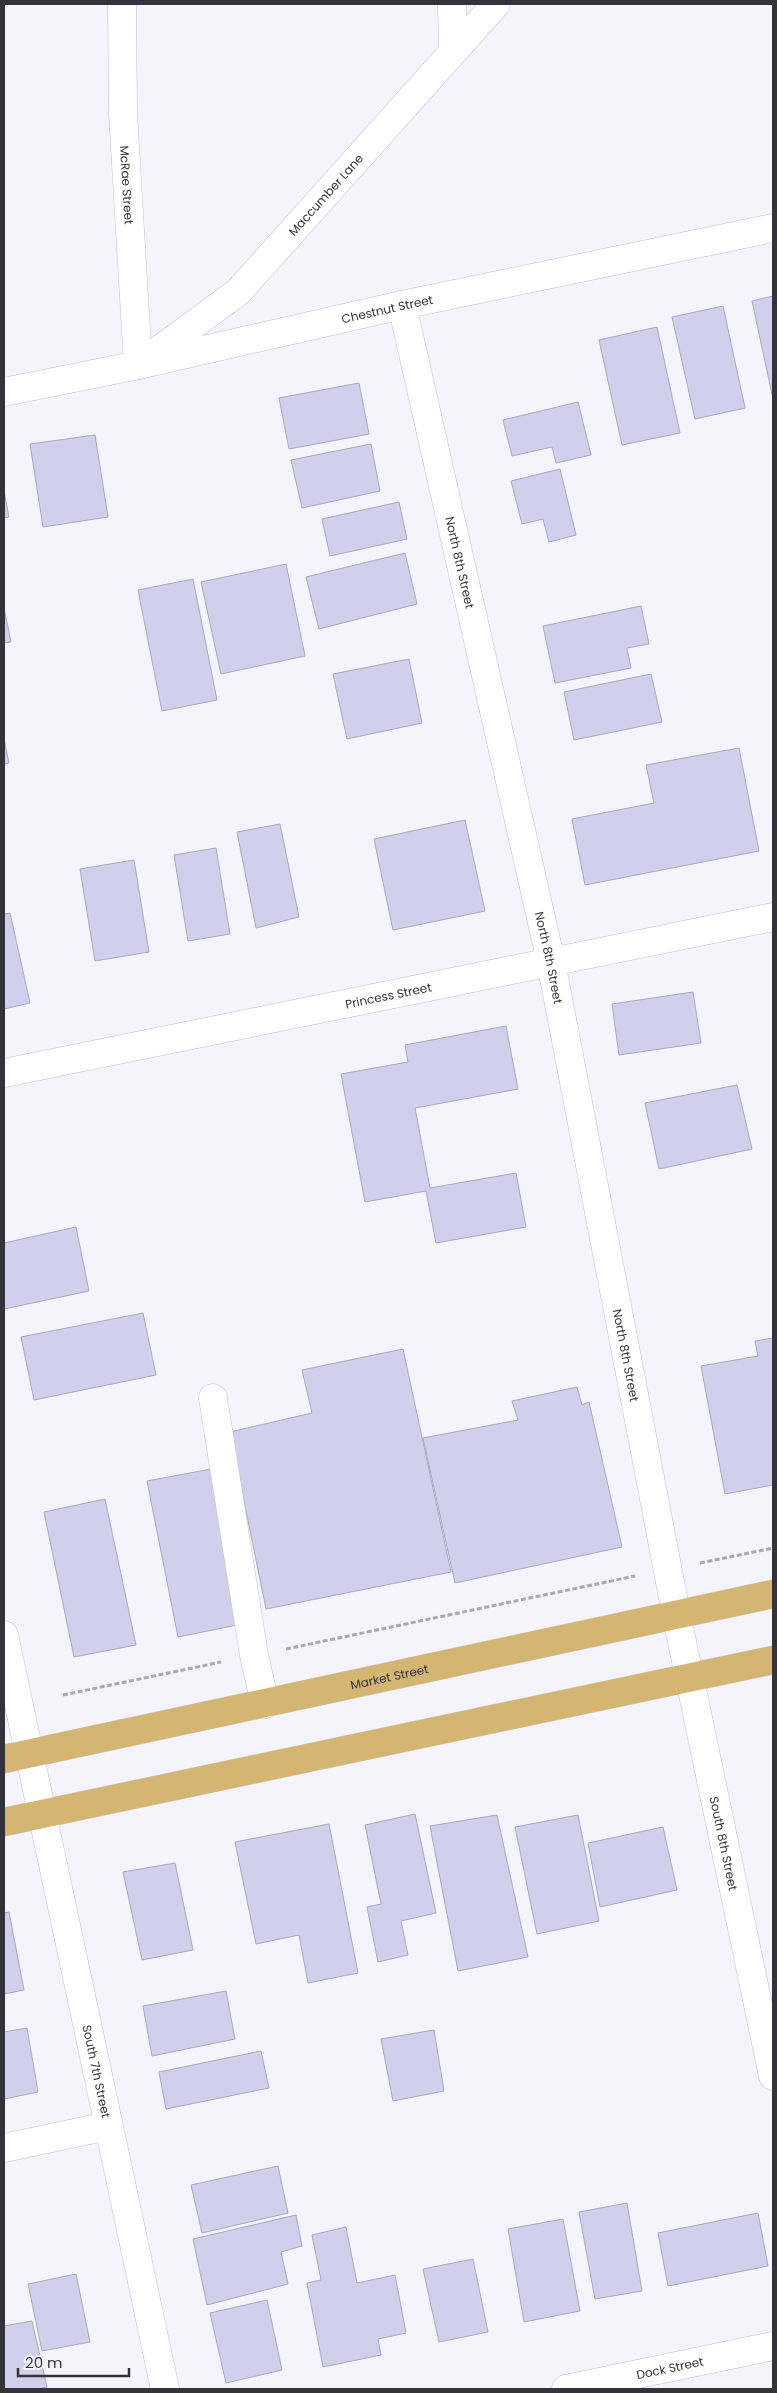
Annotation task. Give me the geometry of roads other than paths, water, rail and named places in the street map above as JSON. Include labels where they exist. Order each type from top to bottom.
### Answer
[{"type":"main road","name":"Market Street","points":[[16,1756],[265,1704],[676,1613],[773,1594]]},
{"type":"main road","points":[[4,1822],[773,1660]]},
{"type":"street","name":"McRae Street","points":[[122,4],[123,113],[138,366]]},
{"type":"street","points":[[452,4],[454,51]]},
{"type":"street","name":"Maccumber Lane","points":[[138,366],[238,292],[496,4]]},
{"type":"street","name":"Chestnut Street","points":[[4,392],[138,366],[402,306],[773,228]]},
{"type":"street","name":"North 8th Street","points":[[402,306],[551,962],[676,1613]]},
{"type":"street","name":"Princess Street","points":[[4,1073],[773,916]]},
{"type":"street","points":[[213,1398],[254,1655],[265,1704]]},
{"type":"street","name":"South 8th Street","points":[[676,1613],[766,2003],[773,2076]]},
{"type":"street","name":"South 7th Street","points":[[4,1635],[16,1756],[41,1814],[165,2389]]},
{"type":"street","points":[[4,2148],[108,2126]]},
{"type":"street","name":"Dock Street","points":[[566,2389],[773,2346]]}]
